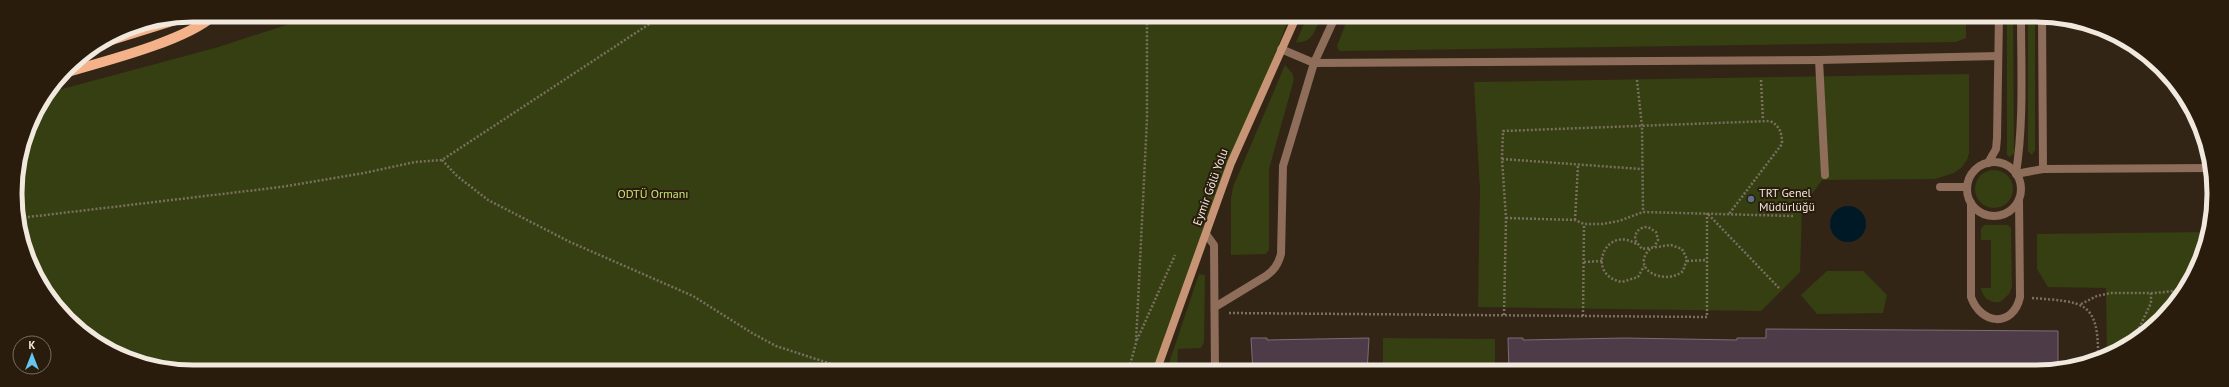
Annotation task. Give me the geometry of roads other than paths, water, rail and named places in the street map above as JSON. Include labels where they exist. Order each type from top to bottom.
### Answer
[{"type":"main road","points":[[75,70],[133,52],[198,27],[205,22]]},
{"type":"main road","points":[[130,34],[155,26]]},
{"type":"street","name":"Eymir Gölü Yolu","points":[[1159,365],[1231,163],[1294,22]]},
{"type":"lane","points":[[1215,310],[1270,273],[1279,262],[1281,254],[1283,166],[1314,63],[1333,22]]},
{"type":"lane","points":[[1999,22],[1996,149],[1988,163],[1974,172],[1967,187],[1971,204],[1971,297],[1977,310],[1989,318],[2006,317],[2018,306],[2020,297],[2019,200],[2021,186],[2016,173],[2019,155],[2021,22]]},
{"type":"lane","points":[[2042,22],[2043,169]]},
{"type":"lane","points":[[1281,49],[1314,63],[1819,60],[1998,56]]},
{"type":"lane","points":[[1819,60],[1825,175]]},
{"type":"lane","points":[[1988,163],[2004,164],[2016,173],[2043,169],[2205,168]]},
{"type":"lane","points":[[1940,187],[1967,187]]},
{"type":"lane","points":[[1971,204],[1984,214],[2001,215],[2015,207],[2019,200]]},
{"type":"lane","points":[[1206,234],[1214,245],[1215,365]]},
{"type":"water","points":[[1851,206],[1861,211],[1865,217],[1865,231],[1861,237],[1855,241],[1845,242],[1835,237],[1831,231],[1830,221],[1835,211],[1841,207]]},
{"type":"place","name":"TRT Genel Müdürlüğü","points":[[1751,199]]},
{"type":"park label","name":"ODTÜ Ormanı","points":[[653,193]]}]
